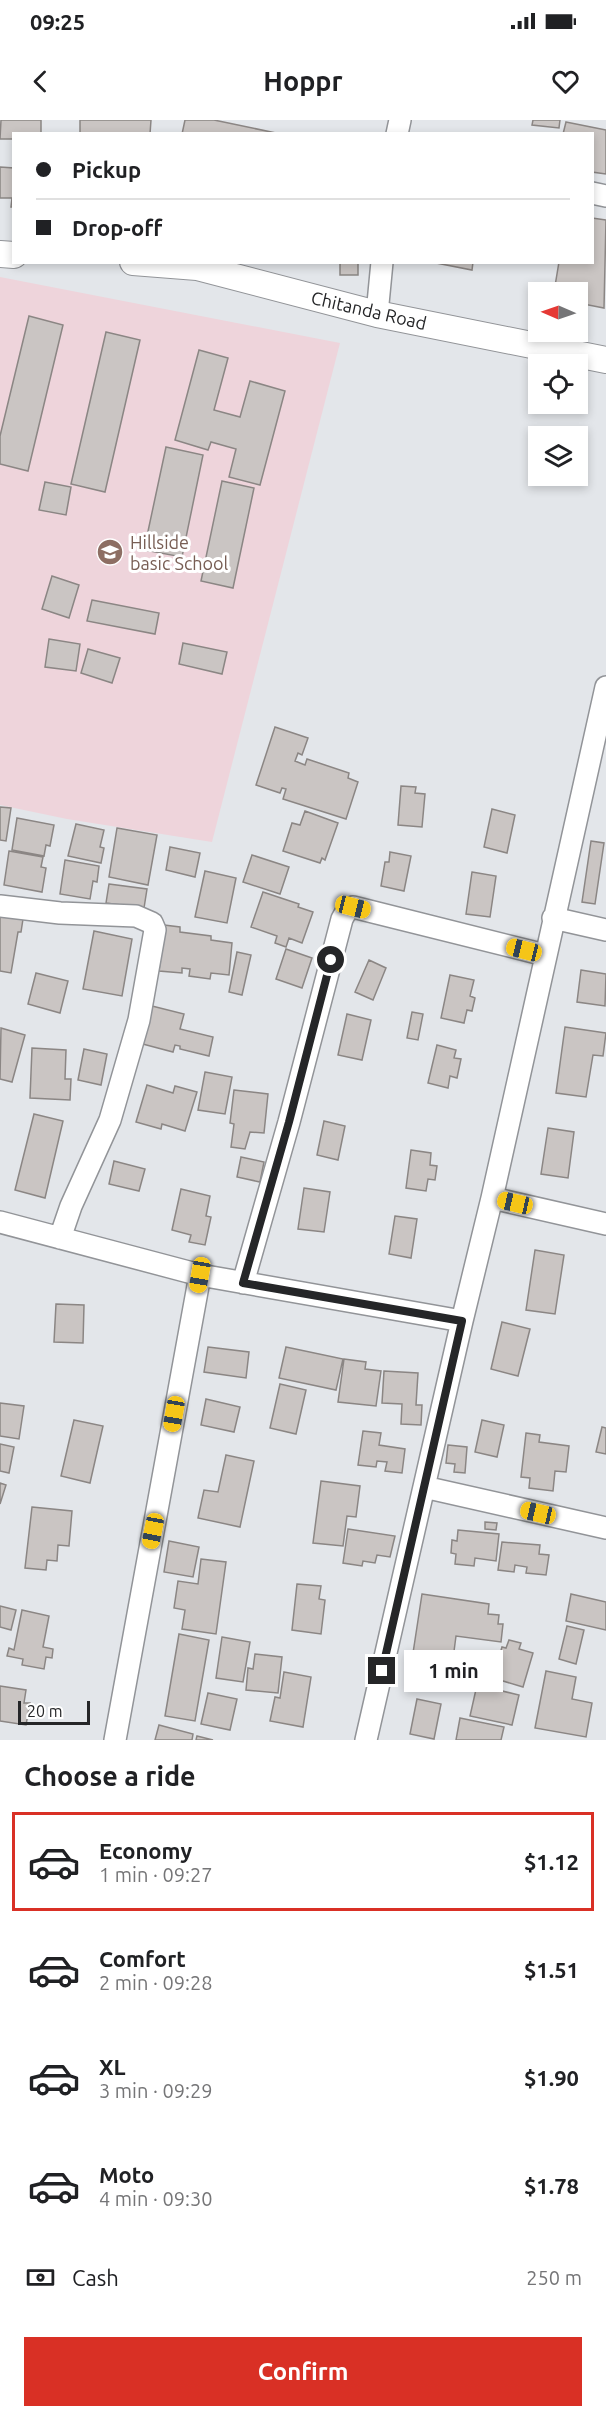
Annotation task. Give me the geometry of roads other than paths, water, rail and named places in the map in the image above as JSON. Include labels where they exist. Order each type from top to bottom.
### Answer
[{"type":"street","name":"Chitanda Road","points":[[158,264],[196,267],[377,314],[606,360]]},
{"type":"street","points":[[377,314],[382,264]]},
{"type":"street","points":[[366,1740],[492,1198],[606,687]]},
{"type":"street","points":[[0,906],[60,913],[136,916],[152,923],[155,930],[139,1020],[110,1120],[71,1206],[60,1238]]},
{"type":"street","points":[[243,1283],[289,1122],[342,919],[347,910],[353,907],[545,955]]},
{"type":"street","points":[[553,918],[606,930]]},
{"type":"street","points":[[492,1198],[606,1224]]},
{"type":"street","points":[[0,1222],[200,1275],[462,1321]]},
{"type":"street","points":[[115,1740],[200,1275]]},
{"type":"street","points":[[424,1487],[606,1528]]},
{"type":"place","name":"Hillside basic School","points":[[110,552]]}]
